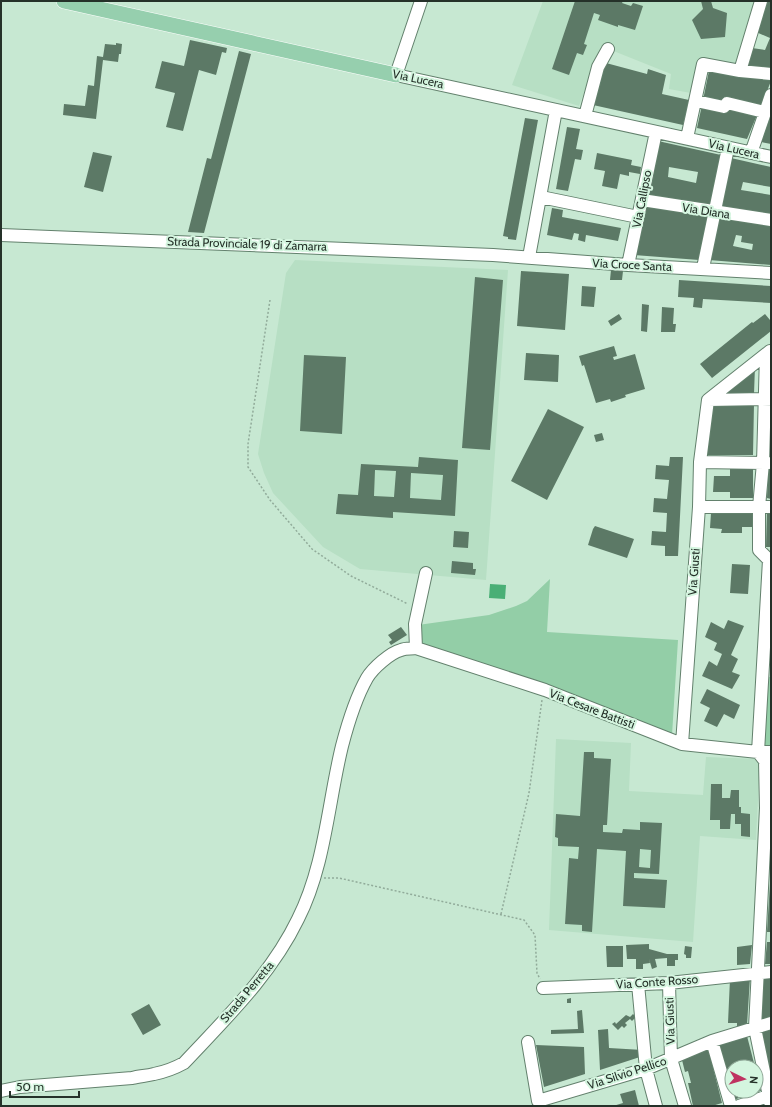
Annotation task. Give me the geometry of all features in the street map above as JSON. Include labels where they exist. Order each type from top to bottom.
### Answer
[{"type":"main road","name":"Via Lucera","points":[[64,1],[396,74]]},
{"type":"street","points":[[396,74],[421,1]]},
{"type":"street","points":[[740,71],[761,1]]},
{"type":"street","points":[[585,116],[598,67],[608,49]]},
{"type":"street","points":[[687,138],[703,64],[740,71],[771,74]]},
{"type":"street","name":"Via Lucera","points":[[396,74],[771,157]]},
{"type":"street","points":[[751,153],[771,95]]},
{"type":"street","points":[[696,101],[724,107],[727,103],[764,112]]},
{"type":"street","points":[[529,257],[556,110]]},
{"type":"street","name":"Via Callipso","points":[[628,265],[656,132]]},
{"type":"street","points":[[703,268],[728,148]]},
{"type":"street","points":[[540,197],[638,217]]},
{"type":"street","name":"Via Diana","points":[[642,200],[771,220]]},
{"type":"street","name":"Strada Provinciale 19 di Zamarra","points":[[1,235],[493,255]]},
{"type":"street","name":"Via Croce Santa","points":[[493,255],[628,265],[771,273]]},
{"type":"street","points":[[739,1106],[770,1099],[755,1028],[758,972],[765,937],[767,873],[768,808],[765,761],[758,752],[768,662],[769,560],[765,550],[765,507],[768,353]]},
{"type":"street","points":[[708,400],[768,353]]},
{"type":"street","points":[[708,400],[768,399]]},
{"type":"street","name":"Via Giusti","points":[[682,744],[699,507],[700,462],[708,400]]},
{"type":"street","points":[[700,462],[767,463]]},
{"type":"street","points":[[699,507],[765,507]]},
{"type":"street","points":[[416,648],[416,624],[418,609],[426,573]]},
{"type":"street","name":"Via Cesare Battisti","points":[[416,648],[545,690],[682,744],[771,752]]},
{"type":"street","name":"Strada Perretta","points":[[1,1091],[20,1087],[132,1078],[154,1074],[174,1068],[184,1063],[238,1005],[270,967],[299,919],[314,878],[325,831],[336,772],[350,718],[368,678],[384,659],[401,650],[416,648]]},
{"type":"street","name":"Via Conte Rosso","points":[[543,988],[669,983],[758,972],[771,972]]},
{"type":"street","name":"Via Giusti","points":[[669,983],[671,1059],[685,1106]]},
{"type":"street","points":[[638,984],[646,1069],[656,1106]]},
{"type":"street","name":"Via Silvio Pellico","points":[[528,1042],[535,1103],[646,1069],[712,1041],[771,1023]]},
{"type":"street","points":[[712,1041],[730,1106]]},
{"type":"path","points":[[270,300],[248,444],[248,468],[270,500],[312,549],[351,576],[418,609]]},
{"type":"path","points":[[501,914],[529,793],[542,701],[545,690]]},
{"type":"path","points":[[314,878],[339,878],[524,920],[535,935],[537,973],[543,988]]},
{"type":"shaded area","points":[[543,1],[754,1],[736,64],[700,61],[691,93],[669,89],[671,74],[601,46],[579,106],[512,85]]},
{"type":"shaded area","points":[[295,260],[508,270],[486,580],[360,569],[323,547],[273,493],[264,473],[258,454],[286,273]]},
{"type":"shaded area","points":[[550,579],[547,632],[678,640],[672,735],[420,646],[418,625],[489,615],[516,606],[527,601]]},
{"type":"shaded area","points":[[490,584],[506,585],[505,599],[489,598]]},
{"type":"shaded area","points":[[768,677],[771,677],[771,746],[764,746]]},
{"type":"shaded area","points":[[556,739],[631,743],[629,791],[703,795],[706,757],[760,759],[756,840],[700,836],[693,942],[549,930]]},
{"type":"building","points":[[575,1],[623,1],[622,3],[631,6],[633,3],[643,6],[635,30],[618,25],[618,27],[598,20],[600,15],[594,13],[584,44],[587,45],[583,55],[577,53],[569,75],[552,69]]},
{"type":"building","points":[[701,1],[711,1],[713,8],[727,13],[725,37],[701,39],[692,20],[703,9]]},
{"type":"building","points":[[765,1],[771,1],[771,68],[747,67],[752,48],[765,50],[770,38],[756,32]]},
{"type":"building","points":[[190,40],[227,48],[226,53],[222,52],[216,75],[199,70],[183,131],[166,127],[175,93],[155,88],[162,61],[184,66]]},
{"type":"building","points":[[116,43],[122,44],[118,62],[103,60],[96,119],[63,115],[64,104],[85,106],[88,85],[94,86],[97,56],[103,57],[105,44],[116,45]]},
{"type":"building","points":[[239,51],[251,54],[204,233],[188,232],[207,158],[211,159]]},
{"type":"building","points":[[606,63],[647,74],[648,69],[666,75],[662,94],[689,100],[683,125],[593,105],[601,74]]},
{"type":"building","points":[[710,66],[769,77],[771,81],[761,106],[724,104],[703,100]]},
{"type":"building","points":[[702,105],[757,115],[747,139],[697,128]]},
{"type":"building","points":[[771,115],[771,144],[761,142]]},
{"type":"building","points":[[525,118],[538,120],[516,240],[508,239],[508,237],[503,236]]},
{"type":"building","points":[[567,127],[580,129],[576,149],[583,150],[581,160],[575,159],[568,191],[556,189]]},
{"type":"building","points":[[658,141],[721,155],[710,206],[647,195]],"holes":[[[669,167],[698,172],[696,183],[668,177]]]},
{"type":"building","points":[[93,152],[112,156],[103,192],[84,187]]},
{"type":"building","points":[[597,153],[632,160],[631,165],[641,167],[640,174],[629,172],[629,176],[620,174],[617,189],[602,186],[605,171],[594,169]]},
{"type":"building","points":[[731,158],[771,167],[771,187],[743,182],[741,190],[771,195],[771,216],[721,207]]},
{"type":"building","points":[[644,206],[708,216],[699,260],[634,255]]},
{"type":"building","points":[[552,208],[563,210],[562,217],[621,228],[618,241],[586,235],[585,242],[578,240],[579,234],[574,233],[572,240],[547,235]]},
{"type":"building","points":[[718,217],[771,226],[771,265],[709,260]],"holes":[[[736,235],[742,236],[741,242],[753,244],[752,250],[733,246]]]},
{"type":"building","points":[[611,270],[623,271],[622,280],[610,280]]},
{"type":"building","points":[[521,271],[569,274],[565,330],[517,326]]},
{"type":"building","points":[[475,277],[503,280],[490,450],[462,448]]},
{"type":"building","points":[[679,280],[771,286],[771,303],[703,299],[702,308],[693,307],[694,298],[678,297]]},
{"type":"building","points":[[582,286],[596,287],[594,307],[581,306]]},
{"type":"building","points":[[642,304],[649,305],[647,332],[641,331]]},
{"type":"building","points":[[662,307],[674,308],[673,324],[676,324],[675,332],[661,332]]},
{"type":"building","points":[[619,314],[622,319],[611,326],[608,321]]},
{"type":"building","points":[[765,314],[770,320],[771,319],[771,331],[712,378],[700,364],[752,322],[753,323]]},
{"type":"building","points":[[614,346],[617,356],[613,357],[614,360],[635,354],[645,389],[625,395],[626,397],[611,402],[610,399],[596,403],[584,365],[582,366],[579,356]]},
{"type":"building","points":[[526,353],[559,355],[558,382],[524,380]]},
{"type":"building","points":[[304,355],[346,357],[342,434],[300,431]]},
{"type":"building","points":[[755,366],[754,394],[723,394]]},
{"type":"building","points":[[709,404],[754,404],[753,455],[706,455]]},
{"type":"building","points":[[548,409],[584,427],[547,500],[511,481]]},
{"type":"building","points":[[769,423],[771,423],[771,456],[768,456]]},
{"type":"building","points":[[602,433],[604,440],[596,442],[594,435]]},
{"type":"building","points":[[419,457],[458,460],[455,516],[393,512],[393,518],[336,514],[338,494],[358,495],[361,464],[418,467]],"holes":[[[375,470],[396,471],[394,497],[374,496]],[[411,473],[443,475],[441,500],[410,498]]]},
{"type":"building","points":[[670,457],[683,457],[678,556],[665,556],[665,546],[651,545],[652,531],[666,532],[667,513],[653,512],[654,498],[667,499],[669,480],[655,479],[656,465],[669,466]]},
{"type":"building","points":[[730,468],[753,468],[753,498],[730,498],[730,492],[713,492],[714,476],[730,476]]},
{"type":"building","points":[[768,468],[771,468],[771,499],[767,498]]},
{"type":"building","points":[[752,508],[752,527],[742,527],[742,533],[721,533],[722,529],[710,528],[711,513],[729,513]]},
{"type":"building","points":[[767,508],[771,508],[771,547],[766,547]]},
{"type":"building","points":[[595,526],[634,539],[627,558],[588,545]]},
{"type":"building","points":[[454,531],[469,532],[468,548],[453,547]]},
{"type":"building","points":[[452,561],[473,563],[473,569],[476,569],[475,575],[451,573]]},
{"type":"building","points":[[732,564],[750,565],[748,594],[730,593]]},
{"type":"building","points":[[728,620],[744,626],[731,655],[738,659],[732,672],[740,675],[732,689],[702,676],[709,661],[717,666],[722,654],[714,650],[717,643],[705,637],[711,622],[724,629]]},
{"type":"building","points":[[401,627],[407,635],[391,645],[389,642],[392,640],[388,635]]},
{"type":"building","points":[[707,689],[740,705],[734,719],[724,714],[717,727],[704,721],[710,708],[700,703]]},
{"type":"building","points":[[584,752],[594,752],[594,758],[611,759],[607,825],[603,825],[603,832],[622,833],[623,829],[640,830],[640,822],[662,823],[659,874],[634,873],[634,878],[667,880],[665,908],[623,906],[626,851],[597,849],[592,932],[582,931],[582,925],[565,924],[569,858],[578,859],[579,847],[558,846],[558,838],[555,837],[556,814],[580,816]],"holes":[[[640,849],[651,850],[650,868],[639,867]]]},
{"type":"building","points":[[711,784],[722,784],[722,798],[730,798],[731,790],[739,790],[739,807],[741,807],[741,813],[750,814],[750,837],[741,836],[741,824],[735,824],[735,814],[731,814],[730,829],[720,829],[720,820],[710,820]]},
{"type":"building","points":[[770,883],[771,932],[767,932]]},
{"type":"building","points":[[767,942],[771,942],[771,964],[765,964]]},
{"type":"building","points":[[649,944],[649,949],[667,954],[678,954],[678,960],[675,960],[675,966],[667,966],[667,958],[655,959],[657,967],[652,969],[649,959],[650,963],[643,964],[643,969],[636,969],[636,959],[627,959],[626,945]]},
{"type":"building","points":[[752,945],[750,964],[737,965],[737,947]]},
{"type":"building","points":[[606,946],[623,946],[623,967],[607,967]]},
{"type":"building","points":[[685,946],[692,947],[691,958],[686,958],[686,955],[684,954]]},
{"type":"building","points":[[771,977],[771,1017],[761,1020],[764,978]]},
{"type":"building","points":[[750,978],[747,1025],[737,1028],[737,1023],[728,1023],[730,979]]},
{"type":"building","points":[[571,998],[571,1003],[567,1003],[567,999]]},
{"type":"building","points":[[149,1004],[161,1025],[143,1035],[131,1014]]},
{"type":"building","points":[[582,1010],[584,1033],[551,1034],[551,1030],[578,1029],[577,1011]]},
{"type":"building","points":[[633,1014],[636,1017],[632,1021],[630,1019],[625,1023],[627,1025],[624,1028],[622,1026],[618,1030],[612,1024],[615,1022],[616,1024],[626,1015],[630,1017]]},
{"type":"building","points":[[771,1028],[771,1074],[770,1074],[760,1032]]},
{"type":"building","points":[[608,1029],[609,1048],[643,1050],[643,1056],[600,1070],[598,1030]]},
{"type":"building","points":[[747,1036],[753,1059],[724,1059],[724,1064],[719,1044]]},
{"type":"building","points":[[536,1045],[584,1047],[585,1074],[544,1087]]},
{"type":"building","points":[[708,1048],[722,1103],[712,1106],[693,1106],[688,1083],[691,1083],[688,1071],[685,1072],[681,1056]]},
{"type":"building","points":[[635,1090],[639,1106],[613,1106],[623,1103],[620,1094]]}]
